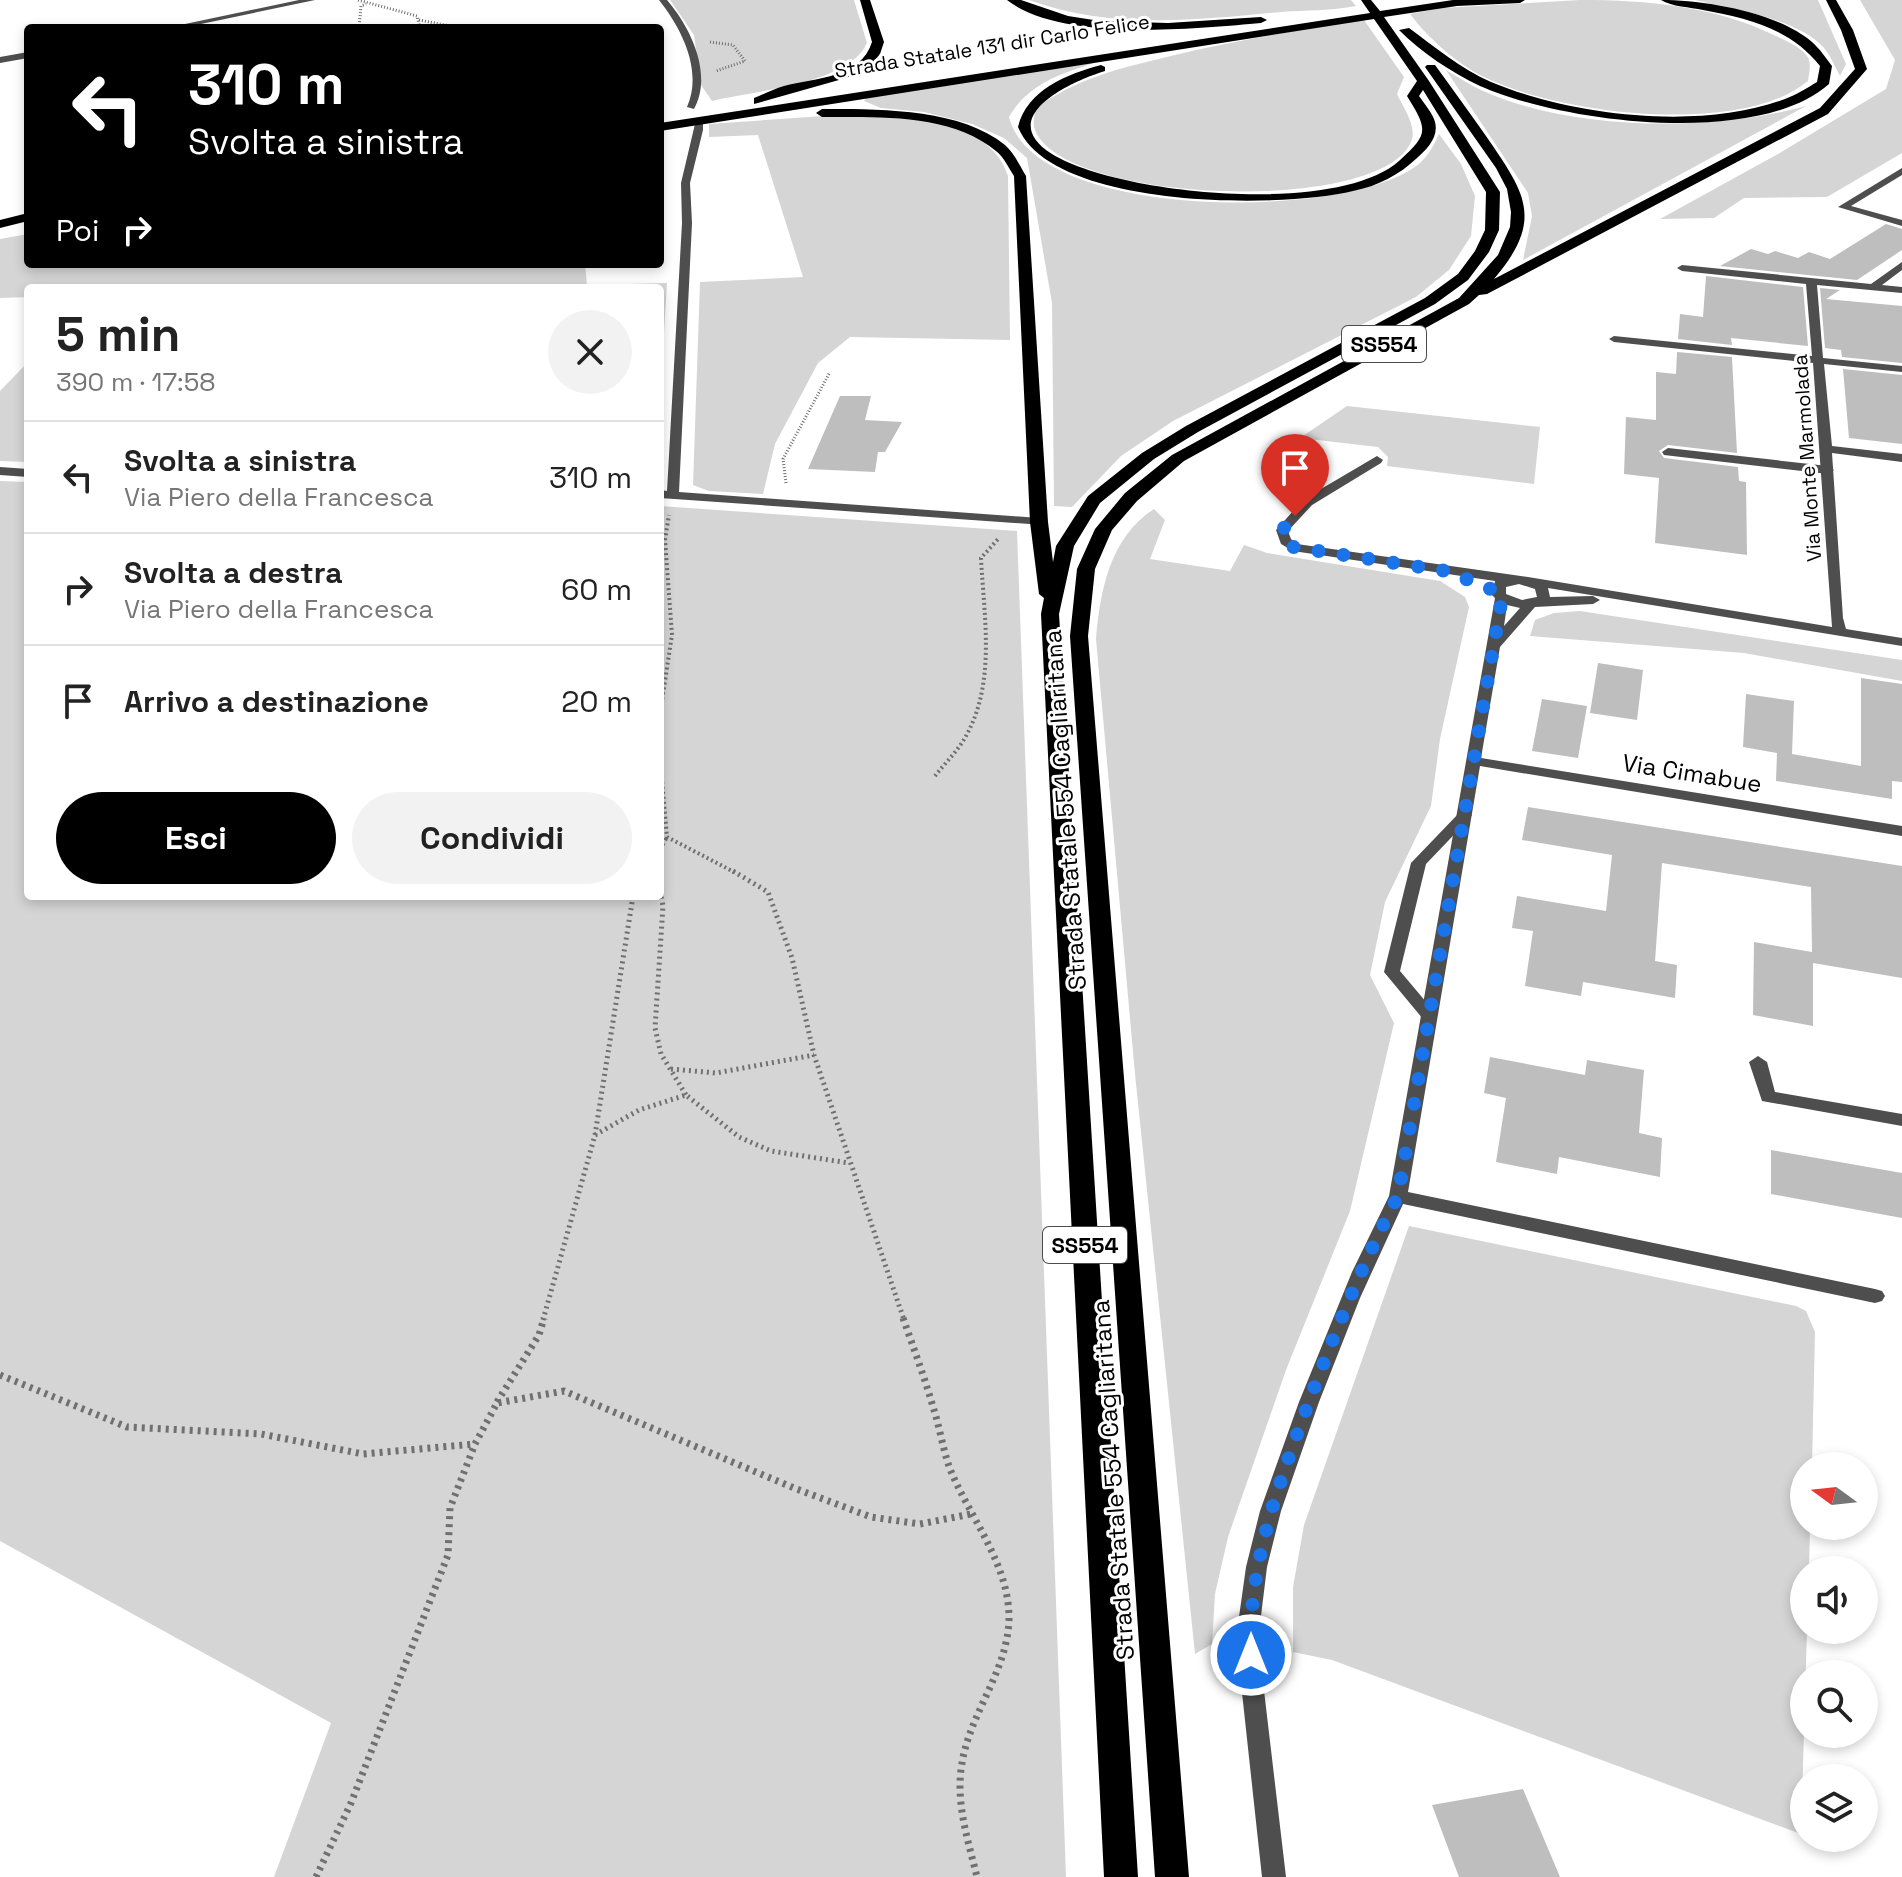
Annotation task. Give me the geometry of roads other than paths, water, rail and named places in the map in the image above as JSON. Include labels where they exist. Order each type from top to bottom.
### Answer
[{"type":"highway","points":[[758,101],[843,75],[860,67],[874,55],[877,33],[865,0]]},
{"type":"highway","points":[[1012,0],[1053,15],[1104,23],[1170,27],[1337,17]]},
{"type":"highway","name":"SS554","points":[[1366,0],[1423,81]]},
{"type":"highway","name":"Strada Statale 554 Cagliaritana","points":[[1172,1877],[1135,1423],[1079,636],[1086,569],[1104,529],[1131,497],[1178,458],[1464,301],[1489,278],[1515,236],[1516,196],[1507,175],[1384,0]]},
{"type":"highway","name":"Strada Statale 131 dir Carlo Felice","points":[[1337,17],[1426,0]]},
{"type":"highway","name":"Strada Statale 131 dir Carlo Felice","points":[[664,115],[1337,17],[1474,0]]},
{"type":"highway","points":[[1454,3],[1520,0]]},
{"type":"highway","points":[[1405,30],[1457,67],[1509,93],[1564,108],[1615,115],[1662,118],[1741,115],[1803,99],[1823,84],[1826,66],[1806,43],[1765,23],[1714,8],[1666,0]]},
{"type":"highway","points":[[1464,301],[1824,111],[1861,69],[1847,30],[1831,0]]},
{"type":"highway","points":[[1337,17],[1203,43],[1092,71],[1044,94],[1029,108],[1025,117],[1026,131],[1033,145],[1076,171],[1141,190],[1233,199],[1322,192],[1378,178],[1412,160],[1425,143],[1429,122],[1413,96],[1423,81]]},
{"type":"highway","name":"Strada Statale 131 dir Carlo Felice","points":[[664,126],[1203,43]]},
{"type":"highway","name":"Strada Statale 554 Cagliaritana","points":[[1121,1877],[1050,614],[1065,546],[1094,500],[1148,456],[1192,429],[1430,301],[1463,277],[1482,252],[1492,230],[1493,192],[1423,81]]},
{"type":"highway","points":[[733,116],[869,113],[922,119],[964,130],[1001,147],[1020,176],[1033,521],[1050,614]]},
{"type":"highway","points":[[0,224],[24,218]]},
{"type":"highway","points":[[0,233],[24,228]]},
{"type":"street","points":[[190,24],[311,0]]},
{"type":"street","points":[[663,0],[676,14],[689,41],[696,74],[696,100],[691,107]]},
{"type":"street","points":[[0,60],[24,56]]},
{"type":"street","points":[[699,124],[698,147],[688,169],[685,190],[687,223],[666,495],[1033,521]]},
{"type":"street","points":[[1902,171],[1843,207],[1902,223]]},
{"type":"street","points":[[1873,287],[1902,265]]},
{"type":"street","points":[[1682,268],[1902,290]]},
{"type":"street","name":"Via Monte Marmolada","points":[[1811,281],[1828,470],[1836,618],[1840,632]]},
{"type":"street","points":[[1614,339],[1902,369]]},
{"type":"street","points":[[1826,449],[1902,458]]},
{"type":"street","points":[[1668,452],[1828,470]]},
{"type":"street","points":[[1377,460],[1308,502],[1282,530],[1285,541],[1293,547],[1528,581],[1623,599],[1902,642]]},
{"type":"street","points":[[0,471],[24,473]]},
{"type":"street","points":[[1446,571],[1518,604],[1623,599]]},
{"type":"street","points":[[1274,1877],[1252,1686],[1249,1624],[1255,1578],[1268,1521],[1294,1442],[1335,1333],[1398,1196],[1495,645],[1500,584],[1512,580]]},
{"type":"street","points":[[1495,645],[1544,591],[1528,581]]},
{"type":"street","name":"Via Cimabue","points":[[1474,761],[1902,831]]},
{"type":"street","points":[[1429,1015],[1392,972],[1419,863],[1465,815]]},
{"type":"street","points":[[1758,1062],[1768,1097],[1902,1120]]},
{"type":"street","points":[[1398,1196],[1875,1296]]}]
